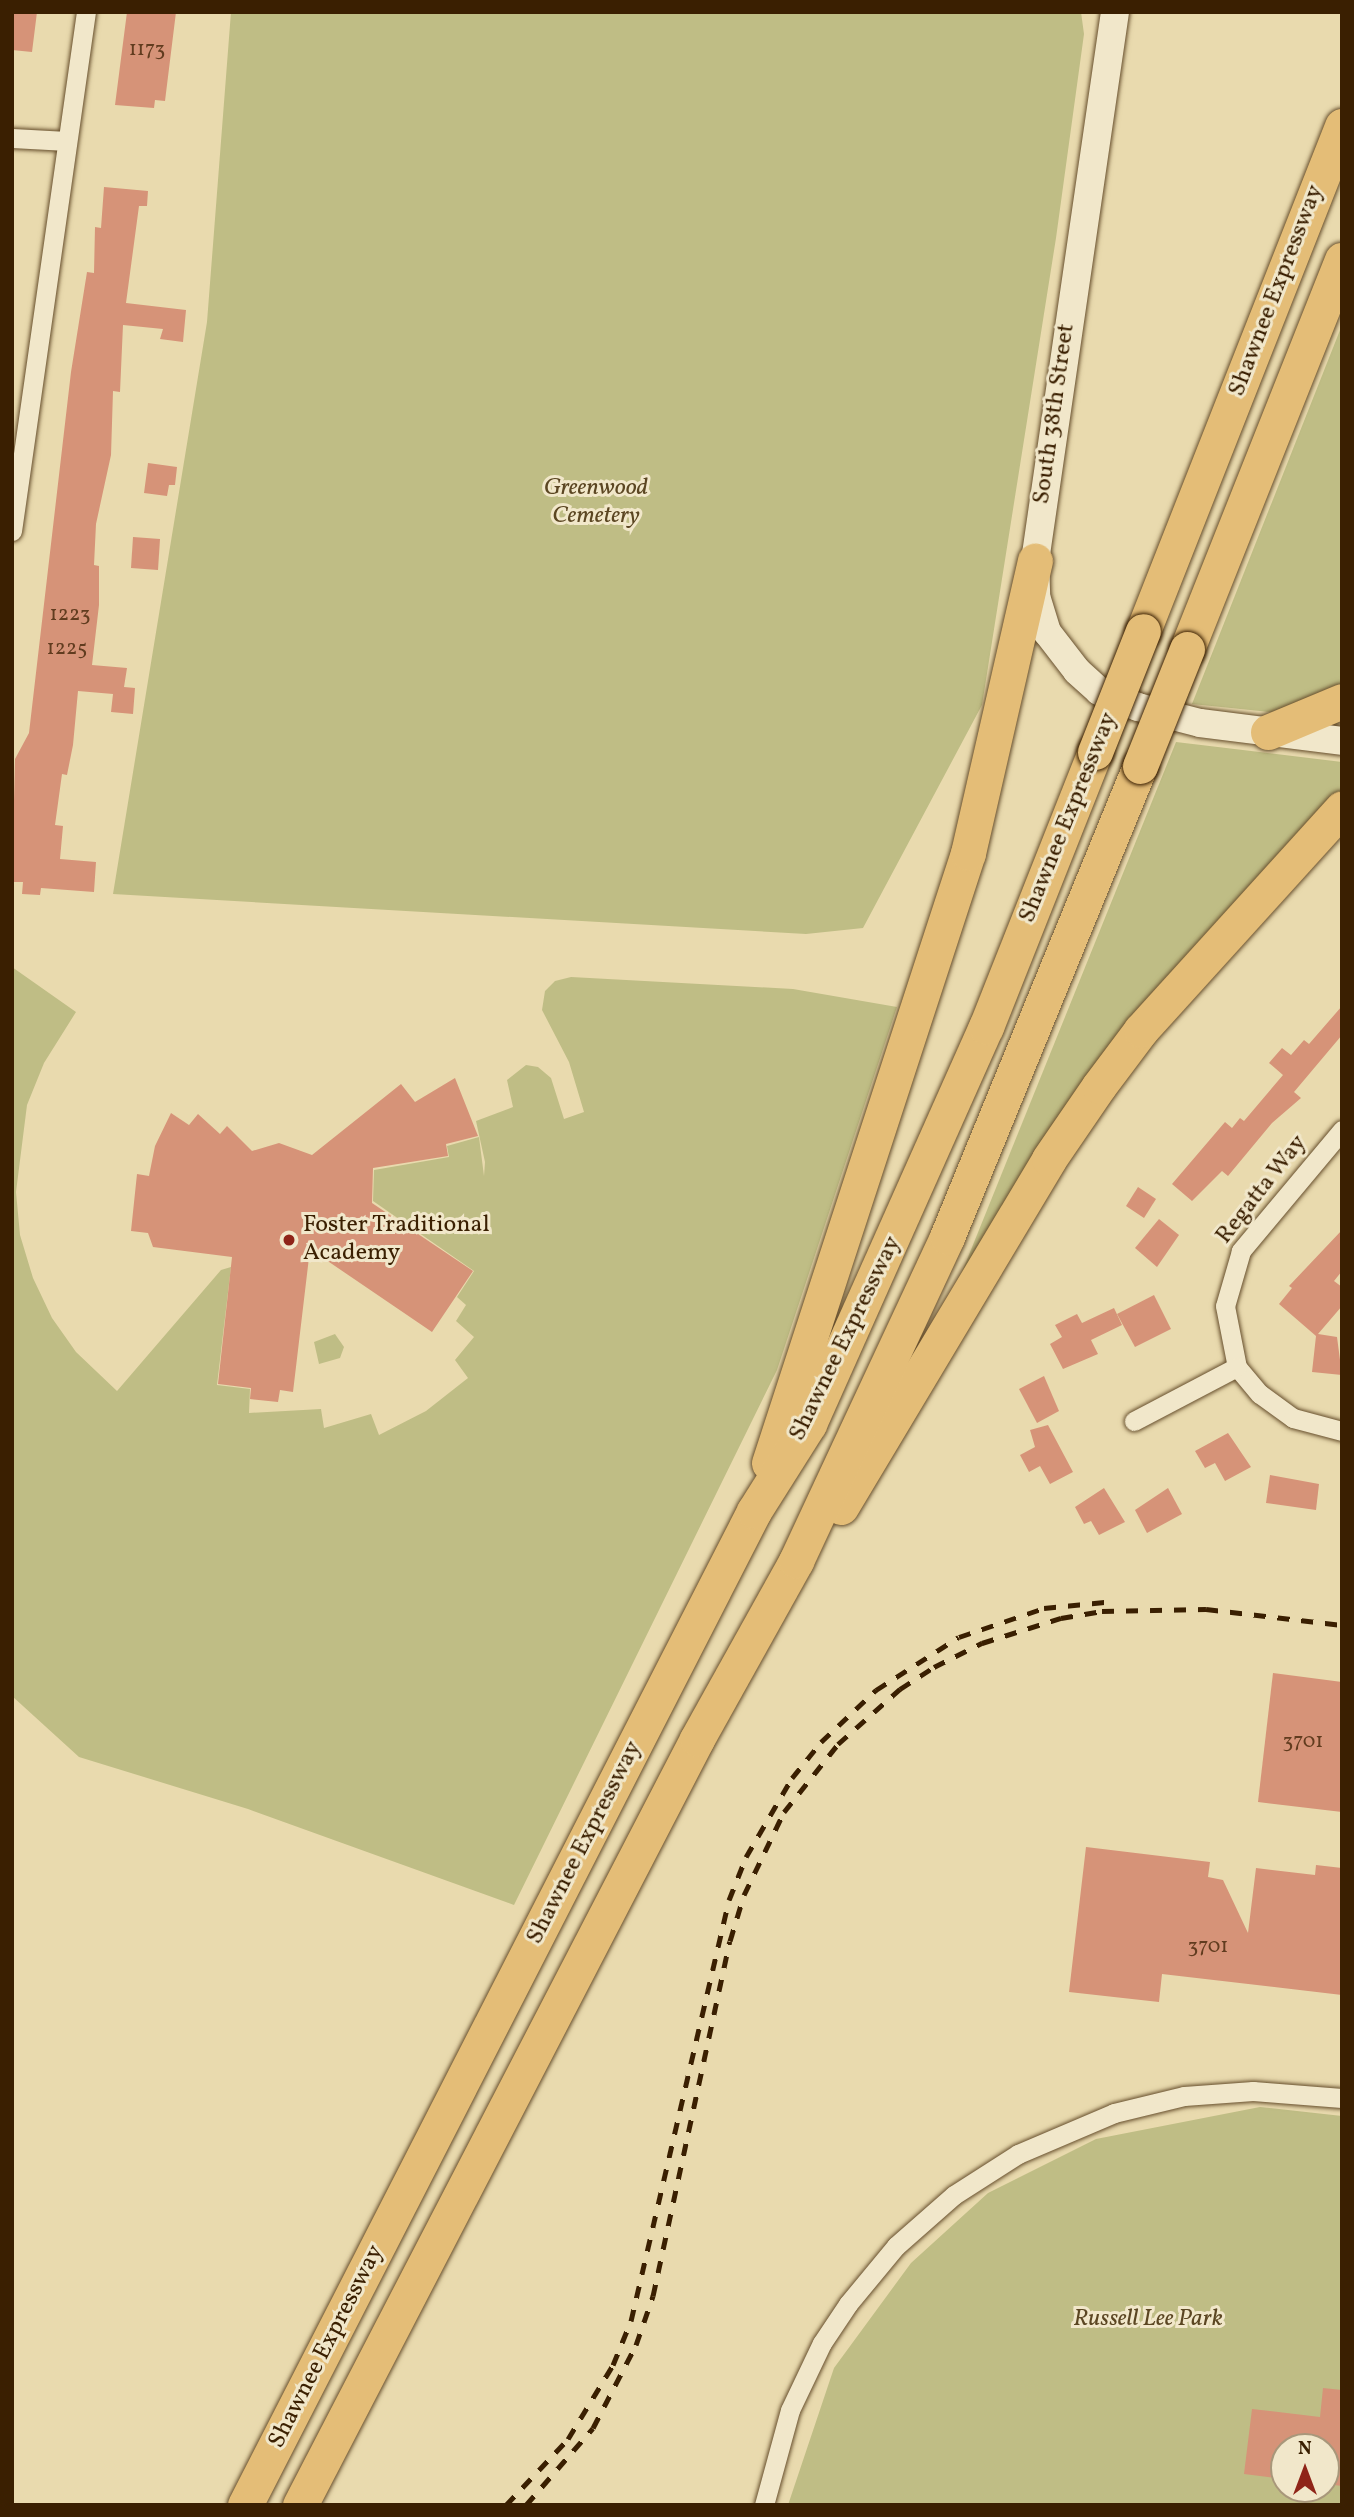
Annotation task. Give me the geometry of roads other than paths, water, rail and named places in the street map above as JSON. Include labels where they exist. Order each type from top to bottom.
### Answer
[{"type":"highway","name":"Shawnee Expressway","points":[[245,2505],[754,1511],[809,1424],[856,1326],[986,1027],[1342,126]]},
{"type":"highway","name":"Shawnee Expressway","points":[[300,2505],[691,1751],[796,1561],[964,1199],[1342,260]]},
{"type":"highway","points":[[754,1511],[968,853],[1035,561]]},
{"type":"highway","points":[[1268,732],[1342,701]]},
{"type":"highway","points":[[796,1561],[837,1515],[1049,1159],[1099,1086],[1141,1030],[1342,808]]},
{"type":"main road","name":"South 38th Street","points":[[1110,21],[1035,561],[1036,596],[1047,632],[1077,671],[1099,691],[1138,707],[1199,723],[1342,741]]},
{"type":"street","points":[[12,531],[86,12]]},
{"type":"street","points":[[12,138],[67,141]]},
{"type":"street","name":"Regatta Way","points":[[1237,1367],[1225,1306],[1233,1268],[1253,1235],[1342,1130]]},
{"type":"street","points":[[1134,1421],[1237,1367],[1269,1402],[1293,1418],[1342,1431]]},
{"type":"street","points":[[764,2505],[790,2410],[822,2343],[848,2304],[896,2246],[954,2195],[1018,2154],[1114,2113],[1184,2096],[1253,2091],[1342,2098]]},
{"type":"railway","points":[[506,2505],[568,2439],[613,2365],[631,2321],[729,1900],[746,1857],[792,1778],[821,1742],[876,1690],[959,1637],[1044,1608],[1115,1601]]},
{"type":"railway","points":[[526,2505],[593,2428],[636,2345],[653,2296],[730,1941],[744,1895],[784,1812],[838,1744],[900,1689],[934,1667],[982,1643],[1061,1618],[1102,1611],[1206,1609],[1342,1625]]},
{"type":"place","name":"Foster Traditional Academy","points":[[289,1240]]},
{"type":"park label","name":"Greenwood Cemetery","points":[[596,503]]},
{"type":"park label","name":"Russell Lee Park","points":[[1148,2320]]}]
